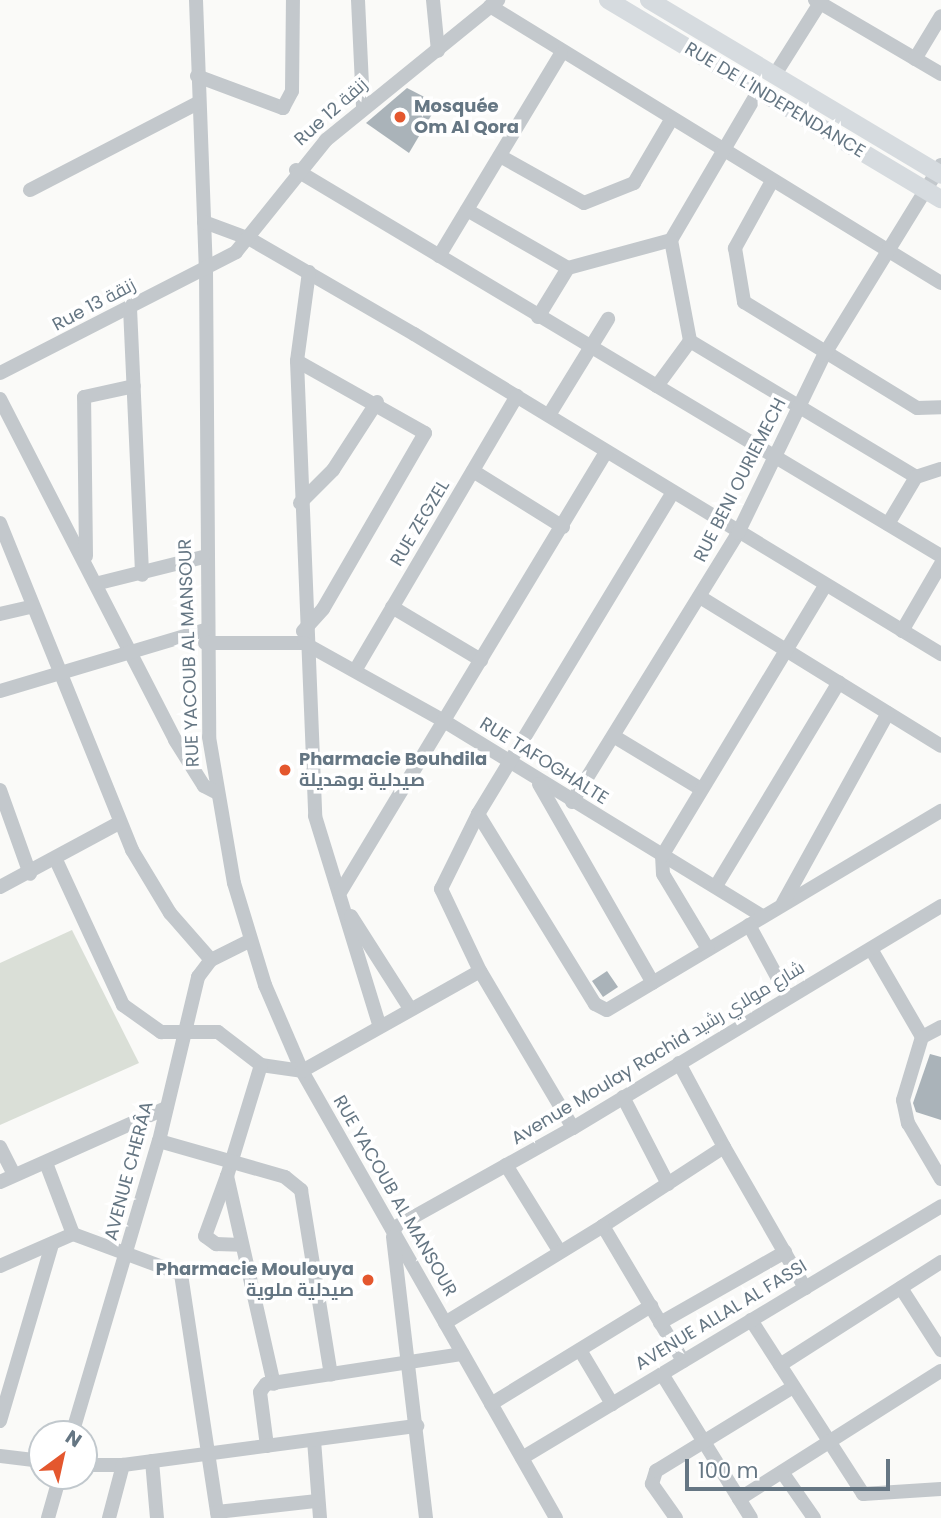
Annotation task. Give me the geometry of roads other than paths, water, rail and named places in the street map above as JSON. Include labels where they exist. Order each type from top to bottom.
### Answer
[{"type":"main road","name":"RUE DE L'INDEPENDANCE","points":[[608,0],[933,194]]},
{"type":"main road","name":"RUE DE L'INDEPENDANCE","points":[[649,0],[939,171]]},
{"type":"street","name":"RUE YACOUB AL MANSOUR","points":[[196,0],[206,269],[205,637],[216,792],[249,941],[302,1071],[556,1518]]},
{"type":"street","points":[[197,76],[282,109],[292,91],[293,0]]},
{"type":"street","points":[[358,0],[363,106]]},
{"type":"street","points":[[433,0],[438,51]]},
{"type":"street","points":[[774,76],[818,1],[941,74]]},
{"type":"street","points":[[494,3],[561,54],[941,283]]},
{"type":"street","name":"Rue 12 زنقة","points":[[206,269],[250,239],[296,170],[363,106],[438,51],[494,3]]},
{"type":"street","points":[[915,59],[941,16]]},
{"type":"street","points":[[439,256],[561,54]]},
{"type":"street","points":[[657,386],[690,341],[671,240],[759,90]]},
{"type":"street","points":[[30,190],[198,103]]},
{"type":"street","points":[[500,156],[584,203],[634,183],[671,120]]},
{"type":"street","points":[[296,170],[941,556]]},
{"type":"street","name":"RUE BENI OURIEMECH","points":[[572,802],[615,737],[738,533],[824,355],[888,251],[933,194],[939,171]]},
{"type":"street","points":[[772,181],[735,248],[744,302],[824,355],[917,408],[941,407]]},
{"type":"street","points":[[467,210],[568,268]]},
{"type":"street","points":[[204,222],[250,239],[309,272],[549,415],[672,494],[941,654]]},
{"type":"street","points":[[538,317],[568,268],[671,240]]},
{"type":"street","name":"Rue 13 زنقة","points":[[0,373],[206,269]]},
{"type":"street","points":[[309,272],[297,361],[303,637],[314,816],[350,915],[379,1024]]},
{"type":"street","points":[[130,308],[142,575]]},
{"type":"street","points":[[549,415],[608,318]]},
{"type":"street","points":[[690,341],[916,477]]},
{"type":"street","points":[[297,361],[418,425],[422,442],[323,609],[303,637]]},
{"type":"street","points":[[86,560],[84,397],[134,386]]},
{"type":"street","name":"RUE ZEGZEL","points":[[356,669],[517,396]]},
{"type":"street","points":[[0,399],[99,583],[192,770],[216,792]]},
{"type":"street","points":[[300,503],[333,470],[377,402]]},
{"type":"street","points":[[341,891],[606,452]]},
{"type":"street","points":[[888,524],[916,477],[941,469]]},
{"type":"street","points":[[473,471],[563,527]]},
{"type":"street","points":[[573,1128],[480,971],[441,890],[478,814],[672,494]]},
{"type":"street","points":[[0,523],[7,558],[31,607],[119,823],[170,913],[211,960],[249,941]]},
{"type":"street","points":[[99,583],[142,575],[204,557]]},
{"type":"street","points":[[902,631],[941,564]]},
{"type":"street","points":[[708,949],[663,873],[662,856],[825,586]]},
{"type":"street","points":[[700,597],[941,746]]},
{"type":"street","points":[[0,614],[31,607]]},
{"type":"street","points":[[392,607],[481,660]]},
{"type":"street","points":[[0,691],[131,649],[205,637],[303,637]]},
{"type":"street","name":"RUE TAFOGHALTE","points":[[303,637],[762,916]]},
{"type":"street","points":[[716,886],[839,682]]},
{"type":"street","points":[[783,903],[888,713]]},
{"type":"street","points":[[615,737],[701,789]]},
{"type":"street","points":[[537,780],[653,983]]},
{"type":"street","points":[[0,790],[30,874]]},
{"type":"street","points":[[478,814],[595,1004],[607,1010],[941,811]]},
{"type":"street","points":[[0,887],[30,874],[119,823]]},
{"type":"street","points":[[56,860],[123,1005],[142,1023],[181,1034],[218,1032],[261,1065],[302,1071],[409,1007],[480,971]]},
{"type":"street","name":"Avenue Moulay Rachid شارع مولاي رشيد","points":[[392,1229],[573,1128],[941,906]]},
{"type":"street","points":[[350,915],[409,1007]]},
{"type":"street","points":[[749,925],[788,997]]},
{"type":"street","points":[[871,949],[922,1037],[904,1111],[941,1179]]},
{"type":"street","name":"AVENUE CHERÂA","points":[[76,1420],[159,1141],[181,1034],[198,976],[211,960]]},
{"type":"street","points":[[922,1037],[941,1027]]},
{"type":"street","points":[[679,1063],[805,1288]]},
{"type":"street","points":[[261,1065],[227,1160],[227,1176],[242,1245],[246,1279],[264,1319],[274,1384]]},
{"type":"street","points":[[623,1097],[668,1184]]},
{"type":"street","points":[[0,1147],[7,1179],[166,1108]]},
{"type":"street","points":[[159,1141],[285,1177],[301,1190],[331,1375]]},
{"type":"street","points":[[445,1322],[603,1226],[724,1147]]},
{"type":"street","points":[[46,1163],[73,1234]]},
{"type":"street","points":[[506,1166],[560,1252]]},
{"type":"street","points":[[227,1176],[205,1236],[216,1244],[242,1245]]},
{"type":"street","name":"AVENUE ALLAL AL FASSI","points":[[522,1458],[941,1206]]},
{"type":"street","points":[[603,1226],[683,1361]]},
{"type":"street","points":[[392,1229],[426,1518]]},
{"type":"street","points":[[0,1266],[73,1234],[181,1274],[217,1515],[317,1501]]},
{"type":"street","points":[[0,1421],[52,1244]]},
{"type":"street","points":[[660,1323],[785,1252]]},
{"type":"street","points":[[780,1365],[941,1262]]},
{"type":"street","points":[[901,1288],[941,1350]]},
{"type":"street","points":[[491,1404],[650,1306]]},
{"type":"street","points":[[751,1320],[827,1444],[867,1497],[941,1489]]},
{"type":"street","points":[[580,1349],[612,1404]]},
{"type":"street","points":[[267,1446],[261,1392],[274,1384],[463,1354]]},
{"type":"street","points":[[739,1499],[941,1371]]},
{"type":"street","points":[[662,1374],[751,1518]]},
{"type":"street","points":[[676,1518],[651,1477],[793,1387]]},
{"type":"street","points":[[98,1465],[123,1465],[206,1455],[417,1426]]},
{"type":"street","points":[[313,1440],[320,1518]]},
{"type":"street","points":[[0,1456],[28,1459]]},
{"type":"street","points":[[152,1461],[157,1518]]},
{"type":"street","points":[[109,1518],[123,1465]]},
{"type":"street","points":[[782,1472],[814,1518]]},
{"type":"street","points":[[48,1518],[56,1490]]},
{"type":"place","name":"Mosquée Om Al Qora","points":[[400,117]]},
{"type":"place","name":"Pharmacie Bouhdila صيدلية بوهديلة","points":[[285,770]]},
{"type":"place","name":"Pharmacie Moulouya صيدلية ملوية","points":[[368,1280]]}]
